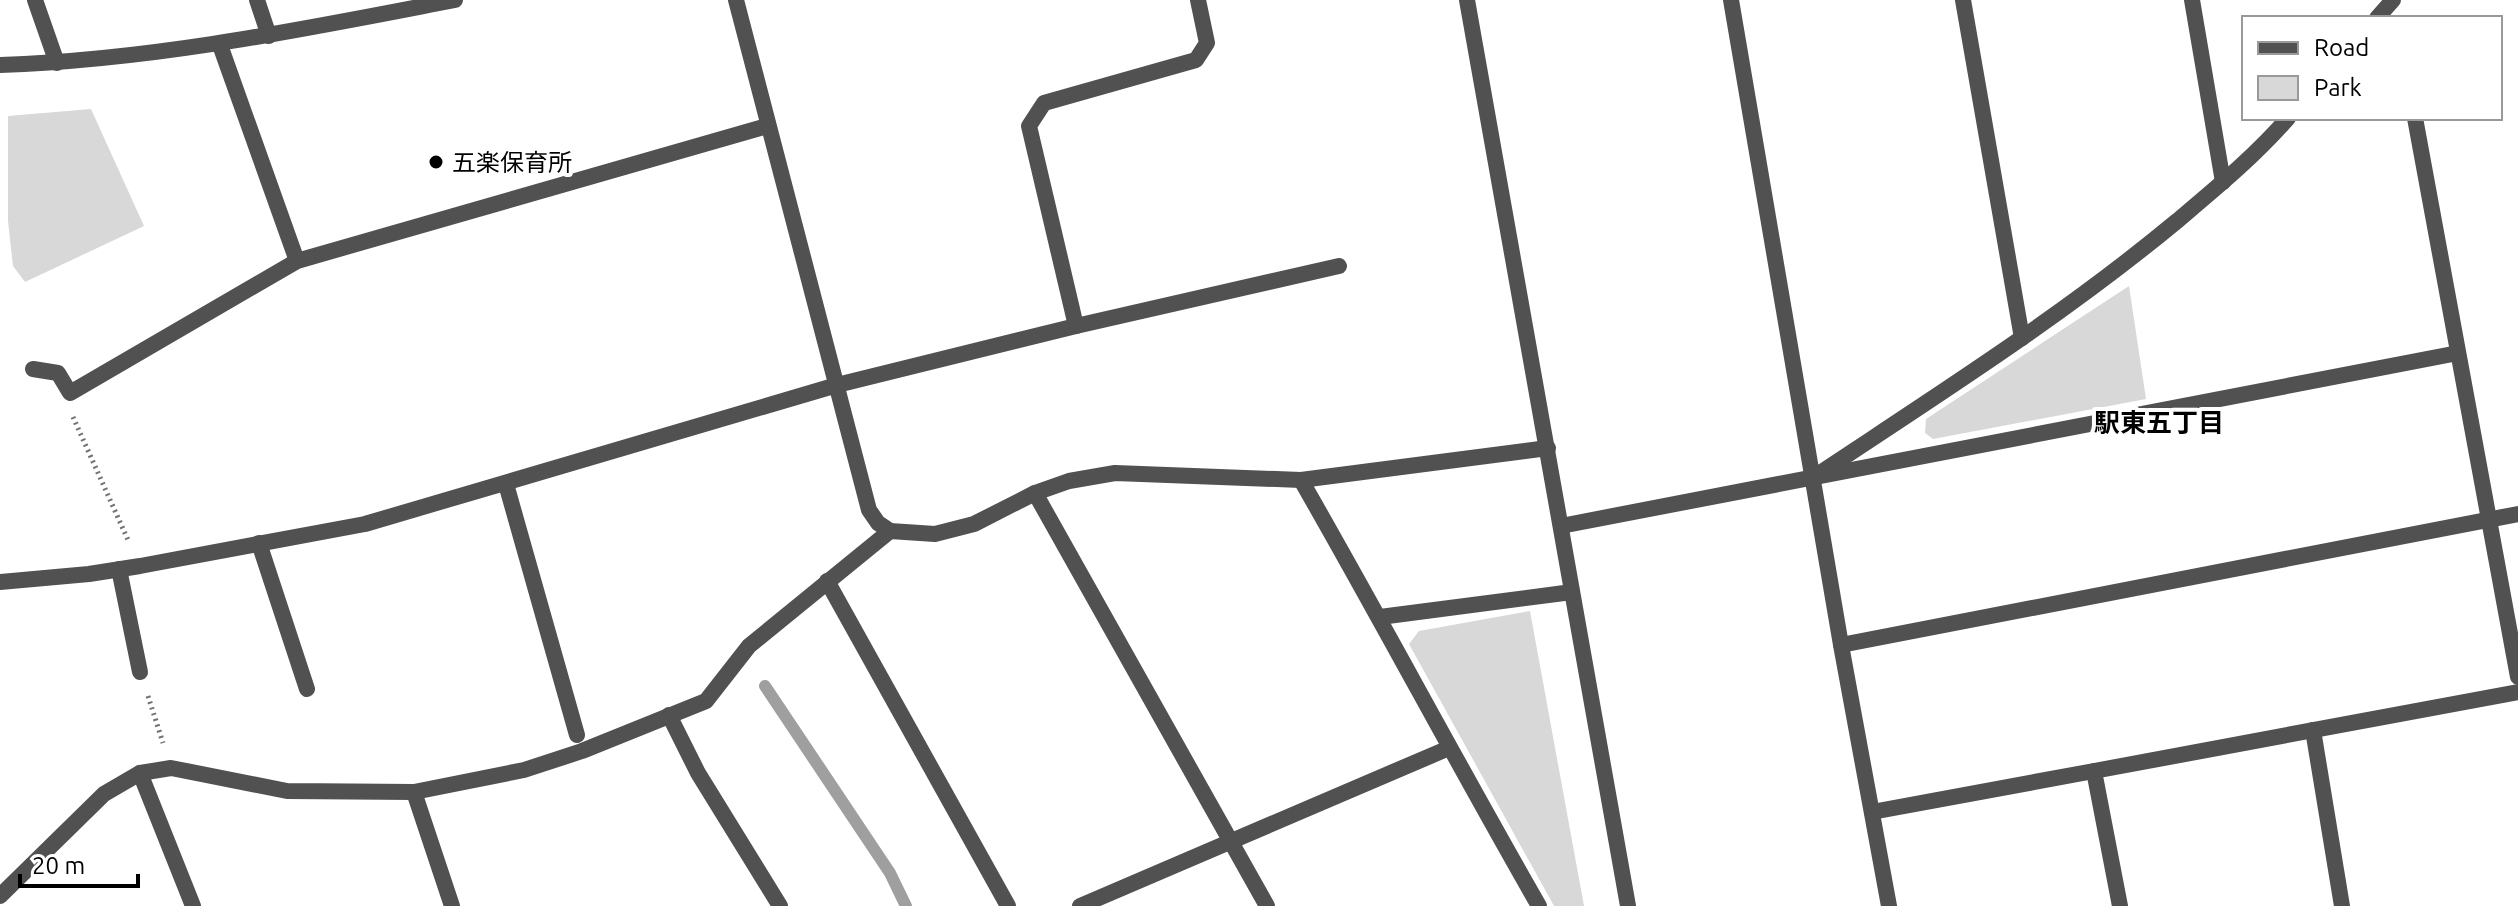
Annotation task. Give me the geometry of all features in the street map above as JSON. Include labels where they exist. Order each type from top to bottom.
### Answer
[{"type":"street","points":[[35,0],[57,63]]},
{"type":"street","points":[[257,0],[269,36]]},
{"type":"street","points":[[0,65],[57,63],[220,45],[455,0]]},
{"type":"street","points":[[736,0],[869,510],[878,523],[890,531],[935,534],[974,524],[1035,493],[1069,481],[1115,473],[1301,480],[1548,448]]},
{"type":"street","points":[[1076,326],[1029,126],[1044,103],[1196,60],[1207,43],[1198,0]]},
{"type":"street","points":[[1467,0],[1628,906]]},
{"type":"street","points":[[1731,0],[1841,645],[1889,906]]},
{"type":"street","points":[[1963,0],[2022,338]]},
{"type":"street","points":[[2192,0],[2223,182]]},
{"type":"street","points":[[2379,16],[2393,0]]},
{"type":"street","points":[[220,45],[297,261]]},
{"type":"street","points":[[1812,478],[2022,338],[2123,265],[2223,182],[2286,120]]},
{"type":"street","points":[[2415,120],[2518,677]]},
{"type":"street","points":[[33,369],[58,373],[70,393],[297,261],[767,126]]},
{"type":"street","points":[[0,582],[140,566],[365,524],[837,385],[1339,266]]},
{"type":"street","points":[[1561,526],[2458,353]]},
{"type":"street","points":[[1301,480],[1539,906]]},
{"type":"street","points":[[506,484],[577,735]]},
{"type":"street","points":[[1035,493],[1267,906]]},
{"type":"street","points":[[1841,645],[2518,514]]},
{"type":"street","points":[[0,896],[104,794],[140,773],[171,768],[287,791],[414,792],[524,770],[582,751],[706,701],[749,646],[890,531]]},
{"type":"street","points":[[259,543],[307,689]]},
{"type":"street","points":[[119,569],[140,672]]},
{"type":"street","points":[[827,581],[1008,906]]},
{"type":"street","points":[[1380,617],[1572,592]]},
{"type":"street","points":[[1872,812],[2518,692]]},
{"type":"street","points":[[669,715],[698,773],[780,906]]},
{"type":"street","points":[[2313,730],[2342,906]]},
{"type":"street","points":[[1080,906],[1449,748]]},
{"type":"street","points":[[2094,771],[2120,906]]},
{"type":"street","points":[[140,773],[193,906]]},
{"type":"street","points":[[414,792],[452,906]]},
{"type":"path","points":[[70,393],[69,407],[140,566]]},
{"type":"path","points":[[140,672],[171,768]]},
{"type":"green space","points":[[91,109],[144,226],[25,282],[13,266],[8,221],[8,116]]},
{"type":"green space","points":[[2129,286],[2146,399],[1933,439],[1925,433],[1926,419]]},
{"type":"green space","points":[[1530,611],[1584,906],[1554,906],[1409,644],[1419,631]]},
{"type":"waterway","points":[[765,686],[890,873],[906,906]]},
{"type":"place","name":"五楽保育所","points":[[436,162]]},
{"type":"district","name":"駅東五丁目","points":[[2159,422]]}]
